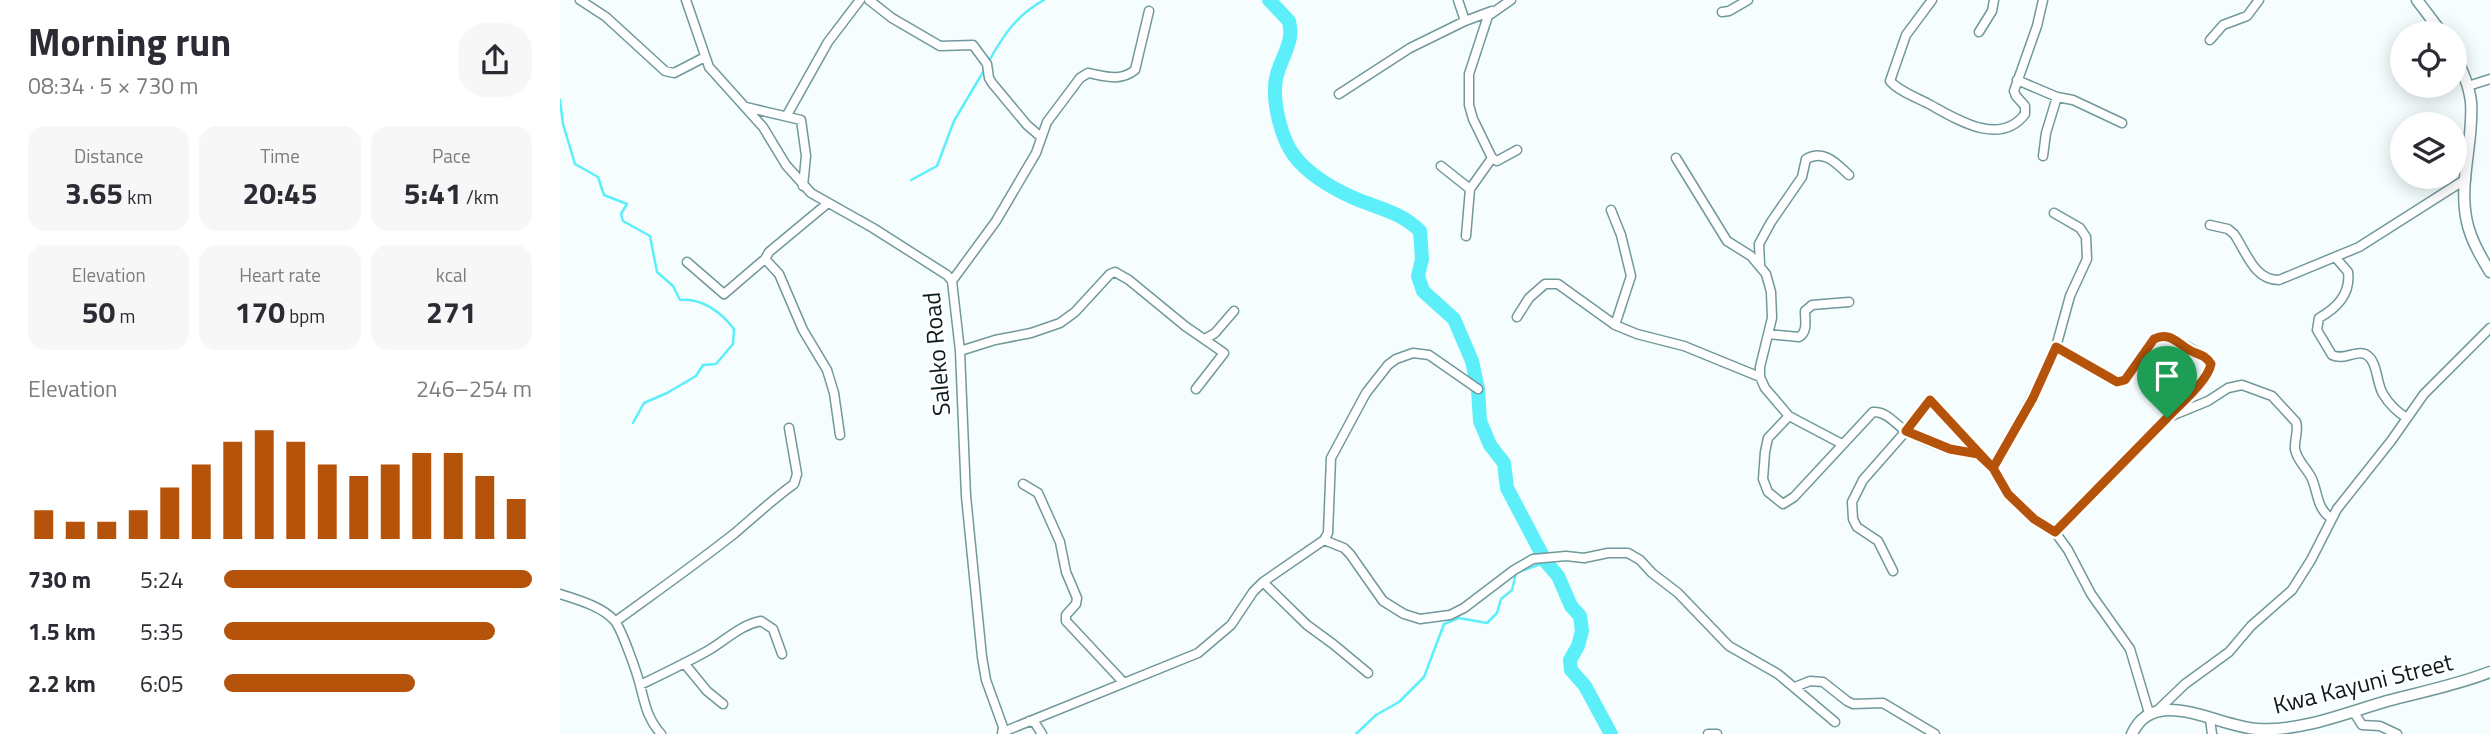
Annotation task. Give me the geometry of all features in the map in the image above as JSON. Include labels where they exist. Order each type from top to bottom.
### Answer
[{"type":"street","points":[[580,0],[615,24],[665,71],[674,74],[705,57]]},
{"type":"street","name":"Saleko Road","points":[[687,0],[705,57],[718,79],[763,127],[786,165],[803,186],[947,275],[952,281],[960,351],[965,484],[982,657],[1002,733]]},
{"type":"street","points":[[787,115],[828,42],[860,0]]},
{"type":"street","points":[[869,0],[892,18],[940,46],[973,45],[987,64],[992,83],[1027,125],[1041,137]]},
{"type":"street","points":[[1458,0],[1465,21]]},
{"type":"street","points":[[1339,94],[1410,48],[1465,21],[1492,12],[1511,0]]},
{"type":"street","points":[[1722,12],[1748,0]]},
{"type":"street","points":[[1932,0],[1906,35],[1890,77],[1892,84],[1973,126],[1998,130],[2011,126],[2025,114],[2025,106],[2014,94],[2043,0]]},
{"type":"street","points":[[2210,40],[2223,25],[2247,16],[2259,0]]},
{"type":"street","points":[[2417,0],[2433,21]]},
{"type":"street","points":[[1979,32],[1993,1]]},
{"type":"street","points":[[952,281],[996,221],[1036,153],[1047,122],[1084,76],[1088,73],[1113,78],[1123,77],[1135,69],[1149,11]]},
{"type":"street","points":[[1492,12],[1472,61],[1468,88],[1473,119],[1492,158],[1497,161],[1517,150]]},
{"type":"street","points":[[2467,166],[2471,116],[2468,86],[2490,79]]},
{"type":"street","points":[[2017,80],[2057,97],[2073,100],[2122,123]]},
{"type":"street","points":[[2043,156],[2046,133],[2057,97]]},
{"type":"street","points":[[745,107],[799,119],[803,125],[806,166],[803,186]]},
{"type":"street","points":[[1760,264],[1759,244],[1794,185],[1802,177],[1806,159],[1813,155],[1826,156],[1849,175]]},
{"type":"street","points":[[1465,236],[1470,189],[1492,158]]},
{"type":"street","points":[[1676,158],[1727,241],[1751,256],[1766,274],[1771,292],[1772,318],[1760,377],[1765,388],[1789,416],[1842,444]]},
{"type":"street","points":[[1441,166],[1470,189]]},
{"type":"street","points":[[2210,225],[2228,229],[2259,273],[2271,280],[2279,280],[2359,247],[2450,189]]},
{"type":"street","points":[[2466,189],[2466,220],[2480,256],[2490,272]]},
{"type":"street","points":[[687,262],[724,294],[828,203]]},
{"type":"street","points":[[1611,210],[1621,235],[1631,276],[1615,325]]},
{"type":"street","points":[[1993,468],[2033,398],[2056,347],[2067,304],[2087,259],[2087,237],[2080,228],[2054,213]]},
{"type":"street","points":[[2336,258],[2348,272],[2348,285],[2339,304],[2319,318],[2317,330],[2332,355],[2343,358],[2358,353],[2366,355],[2373,363],[2382,394],[2397,412],[2407,418]]},
{"type":"street","points":[[765,259],[783,280],[803,330],[827,370],[834,393],[840,435]]},
{"type":"street","points":[[960,351],[1060,323],[1115,272],[1224,353],[1196,389]]},
{"type":"street","points":[[1517,317],[1529,298],[1545,284],[1558,284],[1615,325],[1637,334],[1684,346],[1760,377]]},
{"type":"street","points":[[1768,334],[1799,337],[1805,328],[1805,311],[1812,305],[1849,302]]},
{"type":"street","points":[[1205,339],[1216,333],[1234,311]]},
{"type":"street","points":[[2132,734],[2140,720],[2229,652],[2251,626],[2292,590],[2311,560],[2331,518],[2424,394],[2490,328]]},
{"type":"street","points":[[2055,532],[2167,418],[2210,369],[2211,364],[2203,355],[2185,347],[2176,338],[2160,335],[2150,343],[2125,380],[2117,382],[2056,347]]},
{"type":"street","points":[[1002,733],[1198,653],[1231,625],[1263,582],[1324,540],[1328,533],[1331,458],[1366,393],[1382,370],[1395,359],[1408,355],[1429,355],[1478,389]]},
{"type":"street","points":[[2167,418],[2208,401],[2234,385],[2250,387],[2272,396],[2298,426],[2295,442],[2297,458],[2311,477],[2321,508],[2331,518]]},
{"type":"street","points":[[1894,571],[1878,541],[1857,527],[1853,519],[1852,502],[1863,480],[1930,400],[1993,468],[2008,494],[2034,519],[2055,532],[2068,550],[2104,615],[2130,649],[2154,711]]},
{"type":"street","points":[[1789,416],[1768,438],[1763,479],[1768,492],[1783,504],[1794,497],[1873,412],[1884,414],[1906,431],[1950,449],[1978,454]]},
{"type":"street","points":[[615,621],[682,574],[738,530],[769,501],[794,484],[797,474],[789,428]]},
{"type":"street","points":[[1023,484],[1038,493],[1060,542],[1066,572],[1077,597],[1074,608],[1064,618],[1124,683]]},
{"type":"street","points":[[1324,540],[1344,548],[1350,554],[1383,601],[1404,614],[1420,619],[1450,615],[1464,608],[1533,559],[1584,558],[1617,552],[1633,555],[1678,593],[1730,646],[1761,663],[1795,687],[1835,722]]},
{"type":"street","points":[[1263,582],[1307,625],[1367,673]]},
{"type":"street","points":[[560,594],[601,610],[615,621],[640,685],[644,708],[661,734]]},
{"type":"street","points":[[640,685],[711,649],[742,627],[761,621],[773,629],[782,654]]},
{"type":"street","points":[[684,663],[723,704]]},
{"type":"street","name":"Kwa Kayuni Street","points":[[2154,711],[2181,711],[2242,728],[2284,728],[2490,672]]},
{"type":"street","points":[[1795,687],[1810,681],[1823,682],[1853,704],[1883,703],[1936,734]]},
{"type":"street","points":[[2353,711],[2362,725],[2380,726],[2396,734]]},
{"type":"street","points":[[2210,719],[2212,734]]},
{"type":"street","points":[[1029,721],[1035,723],[1042,734]]},
{"type":"street","points":[[1708,734],[1717,734]]},
{"type":"waterway","points":[[989,61],[1012,26],[1044,0]]},
{"type":"waterway","points":[[1269,0],[1289,21],[1290,27],[1288,44],[1275,88],[1277,113],[1285,140],[1298,161],[1321,180],[1346,194],[1397,215],[1420,231],[1422,259],[1418,276],[1423,291],[1454,319],[1472,361],[1478,389],[1480,421],[1490,445],[1504,463],[1507,488],[1546,562],[1558,576],[1571,606],[1580,616],[1582,631],[1570,660],[1571,670],[1585,686],[1611,734]]},
{"type":"waterway","points":[[911,180],[937,166],[954,121],[986,67]]},
{"type":"waterway","points":[[560,100],[563,124],[575,164],[598,177],[604,195],[627,204],[621,214],[623,221],[650,236],[657,272],[673,286],[680,300],[696,301],[710,307],[734,329],[733,344],[716,364],[703,365],[696,376],[644,403],[633,423]]},
{"type":"waterway","points":[[1356,734],[1376,715],[1399,702],[1424,677],[1444,624],[1459,618],[1487,623],[1497,613],[1501,599],[1512,590],[1516,573],[1546,562]]},
{"type":"route","points":[[2167,418],[2055,532],[2034,519],[2008,494],[1993,468],[1978,454],[1966,454],[1950,449],[1906,431],[1930,400],[1993,468],[2033,398],[2056,347],[2121,382],[2160,335],[2176,338],[2185,347],[2203,355],[2211,364],[2193,391],[2167,418]]}]
